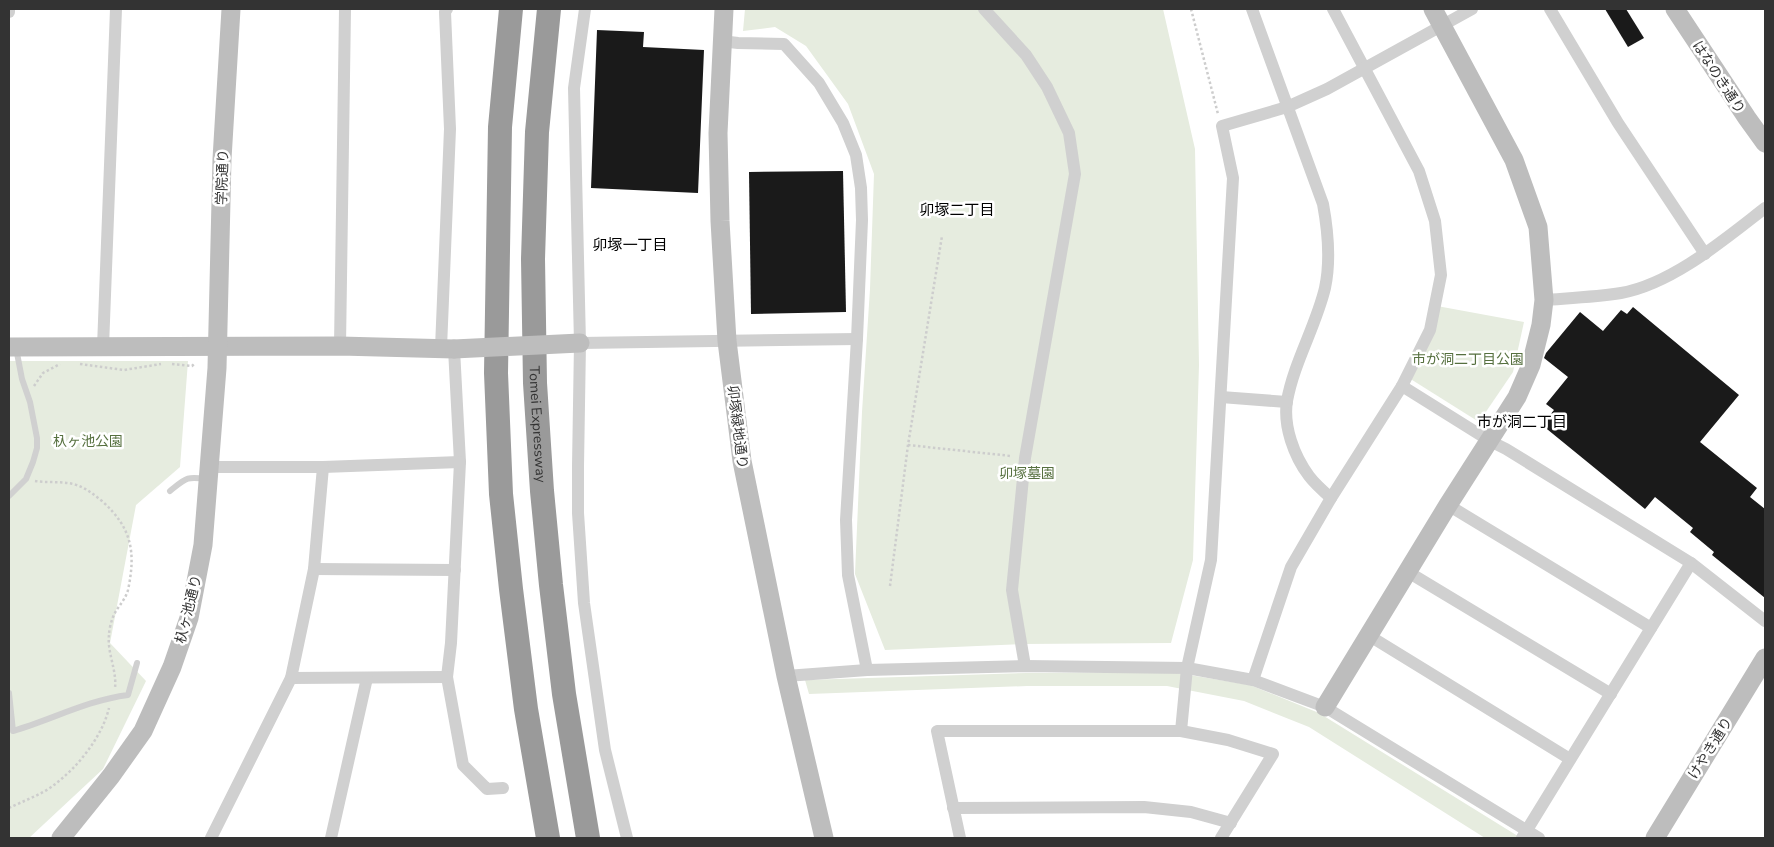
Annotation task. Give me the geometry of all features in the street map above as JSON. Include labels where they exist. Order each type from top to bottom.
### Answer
[{"type":"highway","points":[[511,9],[500,127],[497,256],[497,392],[501,494],[510,589],[526,709],[548,838]]},
{"type":"highway","name":"Tomei Expressway","points":[[549,9],[537,132],[533,259],[535,383],[542,491],[552,594],[564,694],[588,838]]},
{"type":"street","points":[[103,346],[116,9]]},
{"type":"street","name":"学院通り","points":[[218,346],[222,158],[231,9]]},
{"type":"street","points":[[340,346],[345,9]]},
{"type":"street","points":[[447,9],[445,12],[450,129],[448,349],[460,462],[451,643],[447,677],[463,765],[487,790],[503,788]]},
{"type":"street","points":[[584,9],[574,88],[580,343],[578,504],[584,602],[605,750],[627,838]]},
{"type":"street","name":"卯塚緑地通り","points":[[724,9],[718,133],[720,221],[727,341],[742,461],[786,676],[824,838]]},
{"type":"street","points":[[984,9],[1026,55],[1047,87],[1069,133],[1075,174],[1025,458],[1012,590],[1025,666]]},
{"type":"street","points":[[1252,9],[1323,204],[1327,226],[1329,256],[1325,285],[1287,402],[1287,423],[1291,440],[1300,462],[1310,478],[1330,498]]},
{"type":"street","points":[[1253,680],[1291,567],[1330,498],[1402,386],[1430,330],[1441,275],[1435,221],[1419,171],[1333,9]]},
{"type":"street","points":[[1326,707],[1448,505],[1517,397],[1531,364],[1541,325],[1544,300],[1538,227],[1514,160],[1433,9]]},
{"type":"street","points":[[1181,731],[1187,668],[1211,560],[1233,178],[1222,126],[1287,107],[1327,89],[1472,9]]},
{"type":"street","points":[[1550,9],[1618,123],[1705,254]]},
{"type":"street","name":"はなのき通り","points":[[1675,9],[1765,143]]},
{"type":"street","points":[[721,41],[784,44],[819,82],[843,123],[856,155],[861,188],[862,220],[846,520],[848,575],[867,670]]},
{"type":"street","points":[[1544,300],[1623,293],[1662,280],[1705,254],[1765,208]]},
{"type":"street","points":[[12,347],[340,346],[448,349],[580,343],[857,339]]},
{"type":"street","name":"杁ヶ池通り","points":[[61,838],[111,776],[143,731],[172,666],[189,618],[203,545],[210,473],[218,346]]},
{"type":"street","points":[[1402,386],[1691,563],[1765,621]]},
{"type":"street","points":[[1220,398],[1287,402]]},
{"type":"street","points":[[210,473],[460,462]]},
{"type":"street","points":[[211,838],[291,678],[314,569],[323,467]]},
{"type":"street","points":[[1448,505],[1651,628]]},
{"type":"street","points":[[1524,834],[1691,563]]},
{"type":"street","points":[[314,569],[455,570]]},
{"type":"street","points":[[1408,572],[1611,694]]},
{"type":"street","points":[[1368,635],[1570,760]]},
{"type":"street","name":"けやき通り","points":[[1655,838],[1765,658]]},
{"type":"street","points":[[786,676],[867,670],[1025,666],[1187,668],[1253,680],[1326,707],[1524,834],[1539,838]]},
{"type":"street","points":[[291,678],[447,677]]},
{"type":"street","points":[[331,838],[368,678]]},
{"type":"street","points":[[960,838],[936,731],[1181,731],[1228,740],[1273,754],[1221,838]]},
{"type":"street","points":[[953,808],[1144,806],[1191,812],[1230,823]]},
{"type":"lane","points":[[9,496],[26,479],[34,462],[37,448],[37,438],[28,395],[12,347]]},
{"type":"lane","points":[[170,491],[186,478],[210,473]]},
{"type":"lane","points":[[9,694],[13,731],[112,697],[128,695],[137,663]]},
{"type":"path","points":[[1191,9],[1222,126]]},
{"type":"path","points":[[890,586],[908,445],[942,236]]},
{"type":"path","points":[[172,364],[192,366],[196,360]]},
{"type":"path","points":[[28,395],[43,373],[56,365],[62,364]]},
{"type":"path","points":[[77,364],[124,370],[162,364]]},
{"type":"path","points":[[908,445],[1025,458]]},
{"type":"path","points":[[9,808],[53,786],[72,768],[96,740],[107,716],[115,686],[115,671],[109,648],[109,635],[113,617],[127,592],[131,566],[130,544],[124,526],[111,509],[88,490],[72,484],[26,479]]},
{"type":"green space","name":"卯塚墓園","points":[[745,9],[1163,9],[1195,149],[1199,365],[1193,560],[1171,643],[1021,644],[885,650],[855,574],[874,174],[848,104],[806,46],[775,27],[743,31]]},
{"type":"green space","name":"市が洞二丁目公園","points":[[1437,306],[1524,322],[1513,372],[1479,422],[1409,378]]},
{"type":"green space","name":"杁ヶ池公園","points":[[9,361],[188,361],[180,467],[136,505],[110,643],[146,681],[103,769],[29,838],[9,838]]},
{"type":"green space","points":[[1171,672],[1250,685],[1319,713],[1521,838],[1485,838],[1309,727],[1244,701],[1167,686],[1027,686],[809,694],[805,680],[1027,673]]},
{"type":"building","points":[[1605,9],[1626,9],[1644,38],[1628,47]]},
{"type":"building","points":[[597,30],[644,32],[643,47],[704,50],[698,193],[591,188]]},
{"type":"building","points":[[843,171],[846,312],[751,314],[749,172]]},
{"type":"building","points":[[1633,307],[1739,395],[1700,442],[1757,488],[1750,497],[1765,509],[1765,598],[1712,555],[1714,552],[1690,532],[1693,528],[1655,497],[1645,509],[1542,425],[1554,410],[1546,404],[1568,377],[1544,358],[1546,353],[1580,312],[1603,331],[1621,310],[1627,314]]},
{"type":"district","name":"卯塚二丁目","points":[[957,210]]},
{"type":"district","name":"卯塚一丁目","points":[[630,245]]},
{"type":"district","name":"市が洞二丁目","points":[[1522,422]]}]
